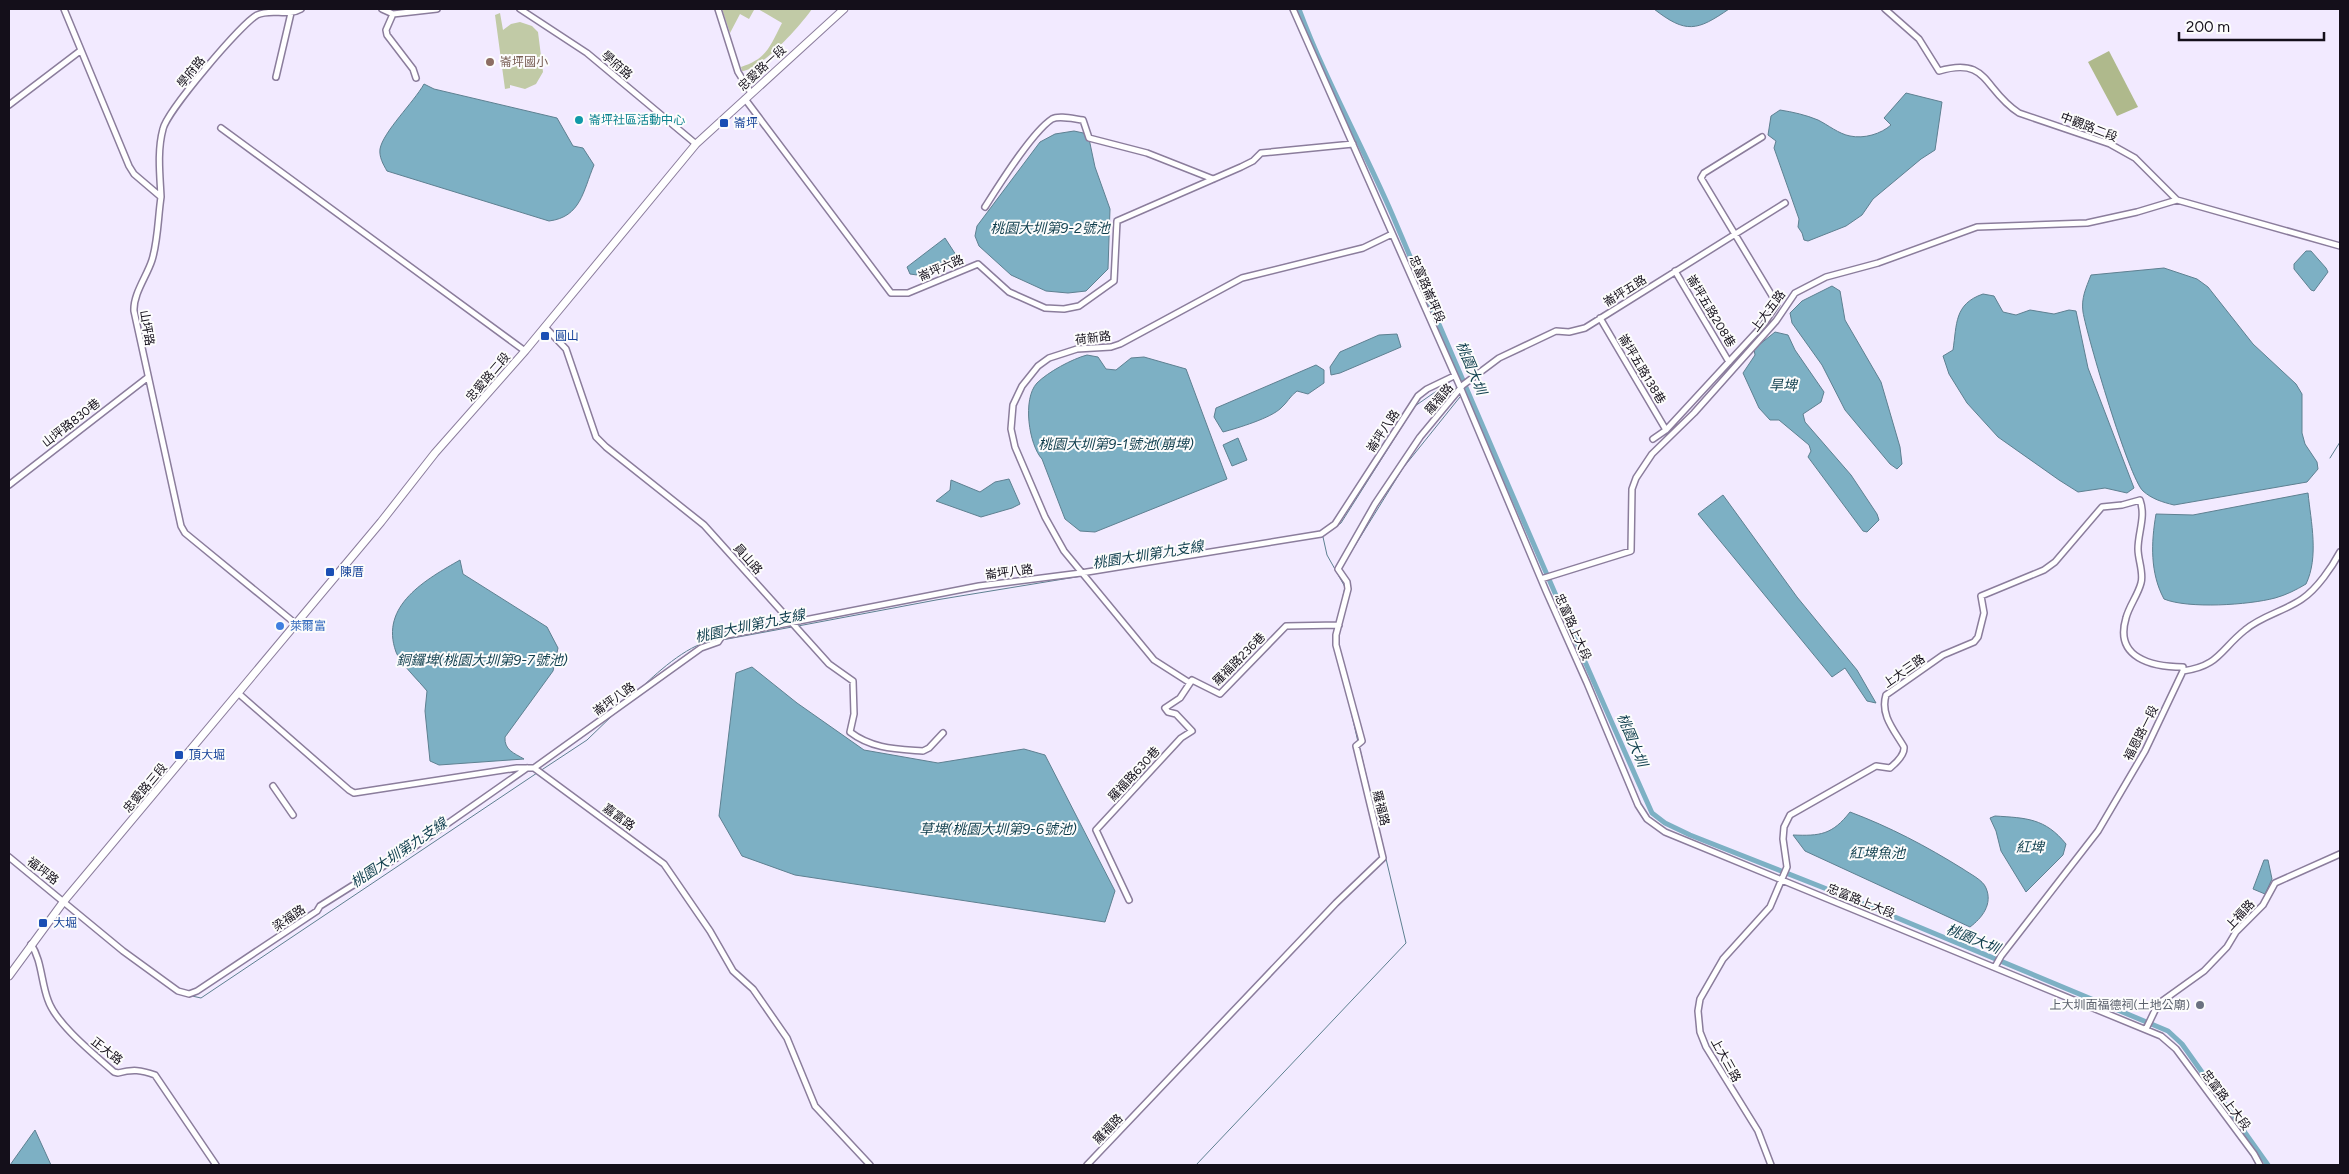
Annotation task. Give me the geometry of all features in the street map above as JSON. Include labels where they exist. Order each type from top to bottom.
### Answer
[{"type":"main road","name":"忠愛路一段","points":[[696,144],[844,9]]},
{"type":"main road","name":"忠愛路二段","points":[[296,624],[435,452],[525,351],[696,144]]},
{"type":"main road","name":"忠愛路三段","points":[[9,976],[63,902],[296,624]]},
{"type":"street","points":[[64,9],[129,166],[134,174],[161,198]]},
{"type":"street","name":"學府路","points":[[161,198],[160,162],[163,127],[196,79],[251,19],[264,12],[291,13],[300,9]]},
{"type":"street","points":[[382,9],[393,14],[437,9]]},
{"type":"street","name":"學府路","points":[[520,9],[588,53],[696,144]]},
{"type":"street","points":[[718,9],[738,72],[751,93]]},
{"type":"street","name":"忠富路崙坪段","points":[[1293,9],[1454,376],[1462,387],[1542,578]]},
{"type":"street","name":"中觀路二段","points":[[1885,9],[1919,39],[1939,70],[1957,65],[1979,71],[2006,105],[2019,113],[2110,144],[2135,158],[2177,200],[2340,246]]},
{"type":"street","points":[[276,77],[291,13]]},
{"type":"street","points":[[393,14],[386,30],[387,35],[413,69],[416,78]]},
{"type":"street","points":[[9,105],[80,51]]},
{"type":"street","name":"崙坪六路","points":[[744,99],[891,293],[908,293],[978,264],[1009,292],[1045,308],[1064,310],[1079,306],[1114,281],[1117,221],[1253,161],[1261,153],[1353,144]]},
{"type":"street","points":[[985,206],[1022,152],[1052,119],[1057,118],[1083,120],[1089,138],[1147,153],[1213,179]]},
{"type":"street","points":[[221,128],[525,351]]},
{"type":"street","points":[[1653,439],[1666,430],[1774,311],[1777,302],[1701,178],[1704,173],[1762,137]]},
{"type":"street","name":"山坪路","points":[[161,198],[153,258],[143,284],[133,301],[147,378],[181,526],[185,533],[296,624]]},
{"type":"street","name":"上大五路","points":[[1542,578],[1631,551],[1632,488],[1636,478],[1652,454],[1694,413],[1776,321],[1794,293],[1826,277],[1878,263],[1965,230],[2019,224],[2088,223],[2137,212],[2177,200]]},
{"type":"street","name":"崙坪五路","points":[[1462,387],[1471,381],[1477,373],[1499,358],[1556,331],[1569,332],[1585,328],[1785,203]]},
{"type":"street","name":"荷新路","points":[[1081,573],[1064,551],[1045,517],[1015,447],[1011,429],[1013,405],[1022,386],[1038,366],[1049,358],[1077,349],[1111,347],[1120,344],[1242,278],[1363,248],[1392,234]]},
{"type":"street","name":"崙坪五路208巷","points":[[1674,271],[1729,362]]},
{"type":"street","points":[[1774,311],[1783,310]]},
{"type":"street","name":"崙坪五路138巷","points":[[1600,318],[1666,430]]},
{"type":"street","name":"員山路","points":[[545,326],[566,349],[596,437],[704,525],[832,668],[853,681],[854,714],[850,732],[858,738],[884,748],[923,751],[929,748],[943,733]]},
{"type":"street","name":"崙坪八路","points":[[534,768],[701,648],[718,642],[722,636],[979,586],[1081,573],[1322,534],[1335,524],[1418,396],[1427,389],[1454,376]]},
{"type":"street","name":"山坪路830巷","points":[[9,486],[147,378]]},
{"type":"street","name":"羅福路","points":[[1087,1165],[1336,903],[1383,858],[1336,645],[1348,589],[1347,582],[1338,569],[1375,504],[1420,437],[1462,387]]},
{"type":"street","name":"上大三路","points":[[1771,1165],[1758,1131],[1706,1047],[1700,1032],[1698,1011],[1700,999],[1723,959],[1770,907],[1787,867],[1783,839],[1784,827],[1790,814],[1876,766],[1890,768],[1896,764],[1904,752],[1904,747],[1886,718],[1884,703],[1886,695],[1943,655],[1974,642],[1984,613],[1981,596],[2044,570],[2055,562],[2102,507],[2122,505],[2140,500],[2143,507],[2143,520],[2138,548],[2141,584],[2126,618],[2123,635],[2130,652],[2148,664],[2164,667],[2183,667],[2183,671]]},
{"type":"street","points":[[2183,671],[2200,669],[2220,657],[2245,629],[2302,599],[2319,584],[2340,552]]},
{"type":"street","name":"羅福路236巷","points":[[1081,573],[1154,660],[1190,683],[1192,680],[1220,694],[1286,626],[1339,624]]},
{"type":"street","name":"忠富路上大段","points":[[1542,578],[1638,805],[1647,819],[1665,832],[2147,1027],[2176,1049],[2254,1154],[2260,1165]]},
{"type":"street","name":"福恩路一段","points":[[1996,965],[2098,831],[2145,751],[2183,671]]},
{"type":"street","name":"羅福路630巷","points":[[1130,900],[1096,830],[1182,738],[1192,731],[1176,714],[1168,712],[1166,708],[1180,698],[1190,683]]},
{"type":"street","name":"嘉富路","points":[[238,693],[354,792],[527,767],[534,768],[664,864],[710,931],[733,972],[753,989],[787,1038],[815,1106],[870,1165]]},
{"type":"street","name":"梁福路","points":[[63,902],[178,991],[189,994],[197,991],[317,912],[320,906],[417,845],[527,767]]},
{"type":"street","points":[[273,786],[293,815]]},
{"type":"street","name":"上福路","points":[[2147,1027],[2158,1004],[2204,970],[2227,947],[2236,932],[2263,905],[2275,883],[2340,854]]},
{"type":"street","name":"福坪路","points":[[9,857],[63,902]]},
{"type":"street","name":"正大路","points":[[31,944],[37,953],[48,1000],[53,1012],[84,1045],[114,1072],[118,1073],[131,1069],[155,1075],[216,1165]]},
{"type":"green space","points":[[722,9],[754,10],[749,19],[740,14],[730,33]]},
{"type":"green space","points":[[758,9],[812,9],[790,36],[770,55],[760,63],[742,71],[741,67],[757,60],[767,51],[782,23]]},
{"type":"green space","points":[[500,13],[503,30],[511,24],[520,22],[532,26],[538,32],[543,72],[536,84],[525,89],[510,85],[510,88],[505,89],[495,15]]},
{"type":"green space","points":[[2109,51],[2138,107],[2117,116],[2088,62]]},
{"type":"water","points":[[1654,9],[1729,9],[1708,22],[1692,27],[1675,23]]},
{"type":"water","points":[[424,84],[434,89],[557,118],[573,146],[583,148],[594,165],[583,193],[574,208],[560,219],[549,221],[387,171],[380,155],[382,142]]},
{"type":"water","points":[[1906,93],[1942,102],[1935,150],[1921,159],[1873,199],[1862,215],[1846,226],[1808,241],[1804,240],[1798,227],[1799,219],[1774,148],[1776,141],[1768,135],[1771,116],[1780,110],[1818,120],[1846,135],[1855,137],[1872,135],[1891,125],[1884,118]]},
{"type":"water","name":"桃園大圳第9-2號池","points":[[1074,131],[1088,134],[1095,167],[1110,209],[1108,269],[1086,291],[1068,293],[1046,291],[1011,275],[979,246],[975,236],[977,226],[1040,142],[1055,134]]},
{"type":"water","points":[[945,238],[956,255],[956,260],[917,275],[910,274],[907,267]]},
{"type":"water","points":[[2306,251],[2311,251],[2328,272],[2314,291],[2311,290],[2294,269],[2294,264]]},
{"type":"water","points":[[2164,268],[2197,279],[2208,287],[2253,344],[2296,384],[2302,394],[2302,433],[2305,444],[2317,462],[2318,469],[2307,482],[2174,505],[2157,500],[2143,491],[2128,461],[2109,406],[2086,326],[2083,302],[2084,293],[2091,275]]},
{"type":"water","points":[[1832,286],[1840,291],[1845,320],[1881,382],[1900,447],[1902,464],[1897,469],[1890,464],[1845,410],[1822,365],[1792,323],[1790,313],[1802,301]]},
{"type":"water","points":[[1983,294],[1994,296],[2003,312],[2016,315],[2030,310],[2054,314],[2069,310],[2076,311],[2088,368],[2134,488],[2127,493],[2105,488],[2078,492],[1998,437],[1967,403],[1949,374],[1943,356],[1953,350],[1957,323],[1962,309],[1974,298]]},
{"type":"water","name":"旱埤","points":[[1775,332],[1788,335],[1795,350],[1824,392],[1821,402],[1803,414],[1805,422],[1851,475],[1877,514],[1879,520],[1867,532],[1863,531],[1808,457],[1811,451],[1809,445],[1779,420],[1770,420],[1759,408],[1743,373],[1755,355],[1754,349]]},
{"type":"water","points":[[1397,334],[1401,347],[1331,375],[1330,367],[1340,352],[1379,335]]},
{"type":"water","name":"桃園大圳第9-1號池(崩埤)","points":[[1087,355],[1098,357],[1106,369],[1116,370],[1131,358],[1144,357],[1186,369],[1227,479],[1095,532],[1080,531],[1065,519],[1031,433],[1029,422],[1030,400],[1032,390],[1047,375],[1060,366]]},
{"type":"water","points":[[1316,365],[1324,370],[1324,383],[1308,394],[1297,391],[1281,408],[1270,415],[1223,432],[1214,417],[1216,408]]},
{"type":"water","points":[[1238,438],[1247,460],[1232,466],[1223,445]]},
{"type":"water","points":[[1009,479],[1020,504],[1012,508],[981,517],[936,501],[950,490],[951,480],[980,492],[995,482]]},
{"type":"water","points":[[2308,493],[2313,551],[2310,574],[2306,584],[2279,597],[2250,603],[2203,605],[2164,599],[2156,579],[2153,558],[2156,514],[2193,515]]},
{"type":"water","points":[[1723,495],[1797,597],[1857,670],[1876,703],[1867,701],[1845,668],[1832,677],[1698,514]]},
{"type":"water","name":"銅鑼埤(桃園大圳第9-7號池)","points":[[460,560],[463,574],[547,627],[558,648],[553,671],[505,737],[508,748],[524,759],[439,765],[430,761],[425,711],[427,691],[405,667],[396,652],[393,635],[394,620],[400,607],[421,585]]},
{"type":"water","name":"草埤(桃園大圳第9-6號池)","points":[[752,667],[797,703],[864,750],[938,763],[1024,749],[1045,755],[1115,891],[1105,922],[795,875],[742,856],[719,816],[736,673]]},
{"type":"water","name":"紅埤魚池","points":[[1850,812],[1908,838],[1979,880],[1986,888],[1988,900],[1985,910],[1979,919],[1970,927],[1805,851],[1793,835],[1811,835],[1831,830]]},
{"type":"water","name":"紅埤","points":[[1995,816],[2026,819],[2042,824],[2058,835],[2066,844],[2063,855],[2026,892],[2001,851],[1996,831],[1990,818]]},
{"type":"water","points":[[2264,860],[2268,860],[2272,879],[2265,894],[2253,889]]},
{"type":"water","points":[[35,1130],[51,1165],[10,1165]]},
{"type":"waterway","name":"桃園大圳","points":[[1299,9],[1320,61],[1392,214],[1520,514],[1652,813],[1665,823],[1690,835],[1847,897],[2168,1031],[2182,1044],[2268,1165]]},
{"type":"waterway","name":"桃園大圳第九支線","points":[[1321,537],[1341,523],[1415,406],[1451,381]]},
{"type":"waterway","points":[[1343,565],[1403,468],[1460,397]]},
{"type":"waterway","points":[[2330,458],[2340,442]]},
{"type":"waterway","points":[[1323,537],[1327,555],[1345,587],[1340,610]]},
{"type":"waterway","name":"桃園大圳第九支線","points":[[1086,575],[1297,540]]},
{"type":"waterway","name":"桃園大圳第九支線","points":[[798,626],[936,600],[1082,576]]},
{"type":"waterway","name":"桃園大圳第九支線","points":[[722,640],[792,627]]},
{"type":"waterway","name":"桃園大圳第九支線","points":[[642,687],[686,651],[706,642],[716,640]]},
{"type":"waterway","points":[[1350,707],[1358,742]]},
{"type":"waterway","name":"桃園大圳第九支線","points":[[540,771],[587,740],[616,712]]},
{"type":"waterway","points":[[1196,1165],[1406,943],[1359,745]]},
{"type":"waterway","name":"桃園大圳第九支線","points":[[192,996],[201,998],[537,773]]},
{"type":"waterway","name":"桃園大圳第九支線","points":[[149,973],[172,989]]},
{"type":"place","name":"崙坪國小","points":[[490,62]]},
{"type":"place","name":"崙坪社區活動中心","points":[[579,120]]},
{"type":"place","name":"崙坪","points":[[724,123]]},
{"type":"place","name":"圓山","points":[[545,336]]},
{"type":"place","name":"陳厝","points":[[330,572]]},
{"type":"place","name":"萊爾富","points":[[280,626]]},
{"type":"place","name":"頂大堀","points":[[179,755]]},
{"type":"place","name":"大堀","points":[[43,923]]},
{"type":"place","name":"上大圳面福德祠(土地公廟)","points":[[2200,1005]]}]
